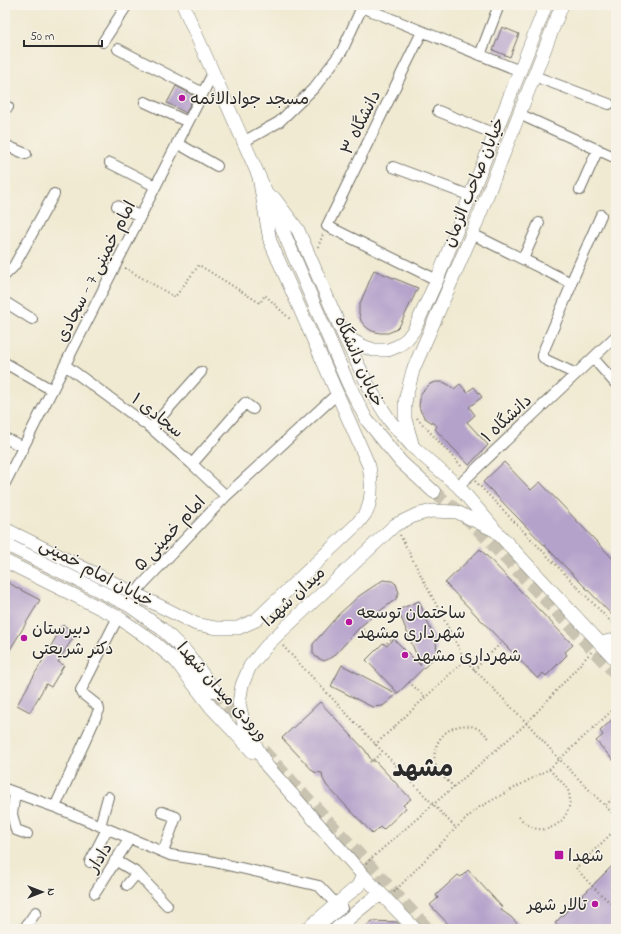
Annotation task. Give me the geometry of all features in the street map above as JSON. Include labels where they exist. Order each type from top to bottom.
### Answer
[{"type":"main road","points":[[183,5],[259,177],[298,230],[344,336],[371,391],[390,421],[413,447],[458,486],[496,531]]},
{"type":"main road","points":[[344,336],[369,349],[388,350],[398,346],[414,330],[437,280],[546,5]]},
{"type":"main road","name":"خیابان صاحب الزمان","points":[[413,447],[405,419],[405,404],[413,370],[472,234],[562,5]]},
{"type":"main road","points":[[5,529],[196,624],[216,628],[238,628],[256,620],[357,524],[366,511],[372,492],[369,466],[270,241],[259,177]]},
{"type":"main road","name":"خیابان دانشگاه","points":[[259,177],[366,419],[401,462],[434,492]]},
{"type":"main road","name":"میدان شهدا","points":[[415,929],[364,875],[267,766],[244,725],[238,703],[242,685],[250,666],[275,638],[395,525],[416,515],[432,511],[457,512],[496,531],[616,660]]},
{"type":"main road","name":"خیابان امام خمینی","points":[[5,544],[130,606],[162,629],[186,652],[215,691]]},
{"type":"main road","name":"ورودی میدان شهدا","points":[[5,561],[118,617],[152,641],[176,661],[211,707],[267,766]]},
{"type":"main road","points":[[600,643],[616,640]]},
{"type":"main road","points":[[307,929],[358,886],[364,875]]},
{"type":"main road","points":[[336,929],[371,900],[384,897]]},
{"type":"street","points":[[103,42],[127,5]]},
{"type":"street","points":[[480,55],[499,5]]},
{"type":"street","points":[[243,142],[279,122],[314,88],[342,51],[361,6],[520,71]]},
{"type":"street","name":"دانشگاه ۳","points":[[327,226],[422,32]]},
{"type":"street","points":[[118,49],[203,93]]},
{"type":"street","name":"امام خمینی 7 - سجادی","points":[[5,483],[213,74]]},
{"type":"street","points":[[534,76],[609,104]]},
{"type":"street","points":[[146,102],[188,122]]},
{"type":"street","points":[[438,112],[495,134]]},
{"type":"street","points":[[519,114],[616,158]]},
{"type":"street","points":[[177,143],[217,166]]},
{"type":"street","points":[[5,145],[26,154]]},
{"type":"street","points":[[580,190],[598,150]]},
{"type":"street","points":[[110,164],[156,186]]},
{"type":"street","points":[[393,166],[471,196]]},
{"type":"street","points":[[5,275],[14,266],[54,194]]},
{"type":"street","points":[[117,206],[140,216]]},
{"type":"street","points":[[576,374],[546,360],[543,357],[543,352],[571,286],[571,282],[601,215]]},
{"type":"street","points":[[523,259],[540,223]]},
{"type":"street","points":[[327,226],[437,280]]},
{"type":"street","points":[[472,234],[571,282]]},
{"type":"street","points":[[5,302],[32,319]]},
{"type":"street","name":"دانشگاه ۱","points":[[458,486],[616,336]]},
{"type":"street","points":[[593,358],[616,384]]},
{"type":"street","points":[[5,363],[52,390]]},
{"type":"street","name":"سجادی ۱","points":[[65,365],[151,428],[226,496]]},
{"type":"street","points":[[151,428],[201,372]]},
{"type":"street","name":"امام خمینی ۵","points":[[136,593],[226,496],[337,394]]},
{"type":"street","points":[[192,464],[246,403],[253,409]]},
{"type":"street","points":[[5,438],[23,447]]},
{"type":"street","points":[[55,807],[98,710],[98,706],[83,694],[81,690],[118,617]]},
{"type":"street","points":[[600,643],[616,647]]},
{"type":"street","points":[[5,789],[55,807],[170,855],[210,861],[319,886],[336,904]]},
{"type":"street","points":[[16,793],[12,814],[16,830],[27,834]]},
{"type":"street","points":[[90,862],[104,827],[108,797]]},
{"type":"street","points":[[162,812],[176,817],[163,852]]},
{"type":"street","name":"دادار","points":[[95,893],[130,838]]},
{"type":"street","points":[[115,860],[137,873],[167,905]]},
{"type":"street","points":[[127,885],[137,873]]},
{"type":"street","points":[[318,929],[362,890],[364,875]]},
{"type":"street","points":[[24,929],[36,912]]},
{"type":"path","points":[[600,5],[616,11]]},
{"type":"path","points":[[311,262],[327,226]]},
{"type":"path","points":[[117,263],[175,297],[199,264],[260,303],[266,295],[293,321],[302,315]]},
{"type":"path","points":[[405,404],[469,475],[616,627]]},
{"type":"path","points":[[395,525],[465,660],[527,722],[559,759],[606,805],[616,817]]},
{"type":"path","points":[[361,626],[372,640],[384,629],[392,638],[385,644]]},
{"type":"path","points":[[275,638],[375,745],[456,828]]},
{"type":"path","points":[[474,670],[502,642]]},
{"type":"path","points":[[364,875],[434,804],[527,722],[600,643]]},
{"type":"path","points":[[375,745],[465,660]]},
{"type":"path","points":[[409,682],[425,697]]},
{"type":"path","points":[[384,897],[478,808],[549,769],[616,707]]},
{"type":"path","points":[[454,787],[437,769],[434,756],[436,745],[441,736],[449,729],[458,726],[466,726],[482,731],[489,738]]},
{"type":"path","points":[[370,762],[383,753]]},
{"type":"path","points":[[519,817],[527,825],[535,828],[552,828],[561,822],[567,812],[570,800],[567,789],[549,769]]},
{"type":"path","points":[[606,805],[616,795]]},
{"type":"path","points":[[616,829],[576,868],[592,886],[616,908]]},
{"type":"building","points":[[502,27],[519,34],[510,57],[493,50]]},
{"type":"building","name":"مسجد جوادالائمه","points":[[176,86],[194,96],[186,113],[167,103]]},
{"type":"building","points":[[374,270],[418,288],[400,325],[395,330],[388,333],[372,331],[366,327],[361,321],[359,313],[359,306]]},
{"type":"building","points":[[443,382],[454,389],[460,384],[467,392],[474,387],[482,397],[469,407],[475,415],[467,422],[488,445],[469,465],[435,429],[437,426],[425,418],[421,412],[419,406],[421,393],[430,384]]},
{"type":"building","points":[[504,462],[531,490],[540,482],[616,562],[616,619],[483,482]]},
{"type":"building","points":[[480,549],[573,645],[565,652],[567,655],[546,676],[543,673],[538,679],[445,583]]},
{"type":"building","points":[[5,580],[40,600],[5,658],[5,610],[8,605],[5,603]]},
{"type":"building","name":"ساختمان توسعه شهرداری مشهد","points":[[383,580],[392,581],[396,584],[399,593],[396,599],[361,626],[333,657],[324,661],[316,657],[313,653],[313,644],[339,614],[359,596]]},
{"type":"building","name":"شهرداری مشهد","points":[[419,601],[436,642],[437,650],[435,657],[398,693],[366,660],[383,643],[387,646],[394,639],[421,666],[398,610]]},
{"type":"building","points":[[63,625],[76,633],[58,662],[64,665],[51,687],[46,684],[30,712],[17,705]]},
{"type":"building","points":[[342,665],[397,694],[383,706],[372,707],[331,686]]},
{"type":"building","points":[[320,702],[365,750],[372,761],[375,761],[411,799],[403,805],[406,808],[383,830],[380,827],[373,834],[327,786],[323,779],[322,773],[314,772],[282,738]]},
{"type":"building","points":[[616,716],[616,763],[596,741],[603,735],[600,731]]},
{"type":"building","name":"تالار شهر","points":[[616,862],[616,929],[562,929],[555,923]]},
{"type":"building","points":[[468,870],[502,907],[501,910],[511,917],[522,929],[453,929],[430,905],[438,898],[436,895],[458,875],[461,877]]},
{"type":"building","points":[[372,921],[397,922],[400,925],[400,929],[363,929]]},
{"type":"tunnel","points":[[434,492],[471,522],[616,674]]},
{"type":"tunnel","points":[[215,691],[245,731],[428,929]]},
{"type":"place","name":"مسجد جوادالائمه","points":[[182,98]]},
{"type":"place","name":"ساختمان توسعه شهرداری مشهد","points":[[349,622]]},
{"type":"place","name":"دبیرستان دکتر شریعتی","points":[[24,638]]},
{"type":"place","name":"شهرداری مشهد","points":[[405,655]]},
{"type":"place","name":"شهدا","points":[[559,855]]},
{"type":"place","name":"تالار شهر","points":[[595,904]]},
{"type":"district","name":"مشهد","points":[[423,767]]}]
